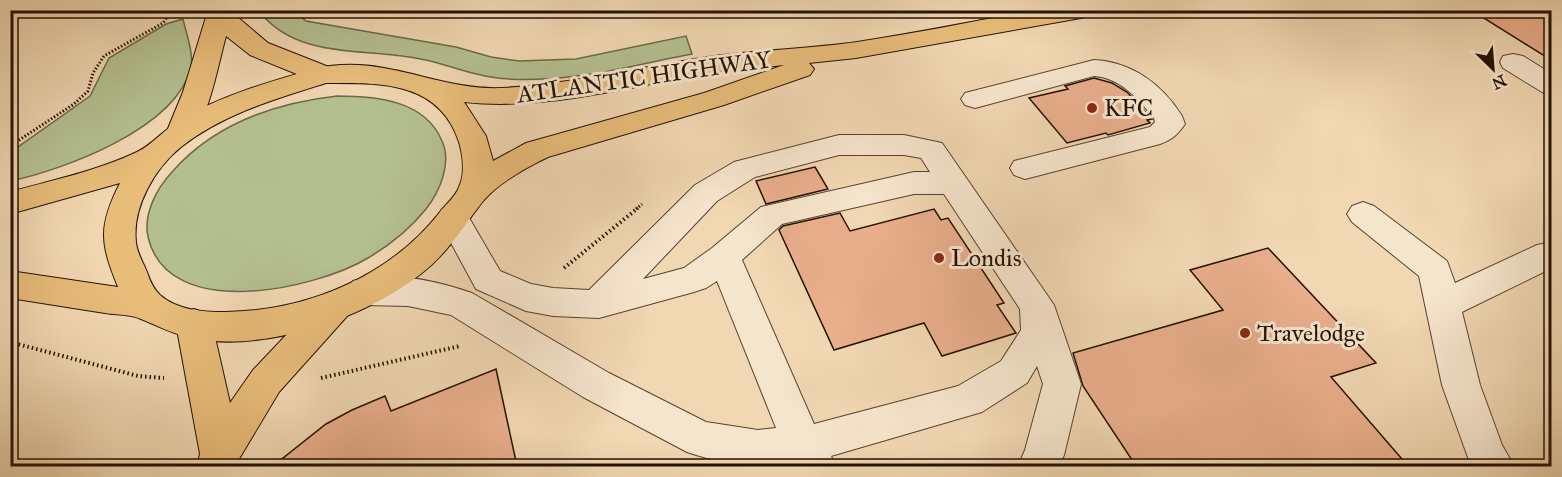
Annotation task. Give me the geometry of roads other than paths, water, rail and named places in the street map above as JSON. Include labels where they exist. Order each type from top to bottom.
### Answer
[{"type":"main road","name":"ATLANTIC HIGHWAY","points":[[433,90],[498,98],[555,93],[708,66],[856,50],[1081,10]]},
{"type":"main road","points":[[182,131],[197,92],[217,14],[259,49],[324,75],[401,78],[433,90],[457,111],[474,139],[478,157],[473,192]]},
{"type":"main road","name":"ATLANTIC HIGHWAY","points":[[351,297],[397,273],[418,257],[439,237],[473,192],[514,161],[537,150],[714,99],[856,50]]},
{"type":"main road","points":[[10,203],[100,179],[151,158],[182,131],[231,105],[324,75]]},
{"type":"main road","points":[[151,158],[124,205],[119,242],[136,291],[150,306],[170,317],[194,324],[223,327],[255,325],[288,319],[351,297]]},
{"type":"main road","points":[[10,284],[150,306]]},
{"type":"main road","points":[[219,460],[266,381],[351,297]]},
{"type":"main road","points":[[194,324],[207,381],[219,460]]},
{"type":"street","points":[[1513,62],[1551,86]]},
{"type":"street","points":[[975,99],[1094,68],[1111,68],[1128,76],[1168,116],[1170,124],[1160,134],[1025,168]]},
{"type":"street","points":[[597,304],[706,194],[745,169],[839,145],[904,145],[932,150],[1036,305],[1062,384],[1044,455],[1038,466]]},
{"type":"street","points":[[453,217],[488,279],[526,297],[553,302],[597,304],[694,279],[724,257],[772,215],[914,183],[954,183]]},
{"type":"street","points":[[1363,214],[1435,270],[1461,385],[1486,455],[1494,466]]},
{"type":"street","points":[[1443,305],[1549,254]]},
{"type":"street","points":[[724,257],[808,455]]},
{"type":"street","points":[[351,297],[408,292],[460,303],[596,385],[701,439],[808,455]]},
{"type":"street","points":[[808,455],[819,442],[968,400],[1014,372],[1040,332],[1036,305]]},
{"type":"place","name":"KFC","points":[[1092,108]]},
{"type":"place","name":"Londis","points":[[939,258]]},
{"type":"place","name":"Travelodge","points":[[1245,333]]}]
